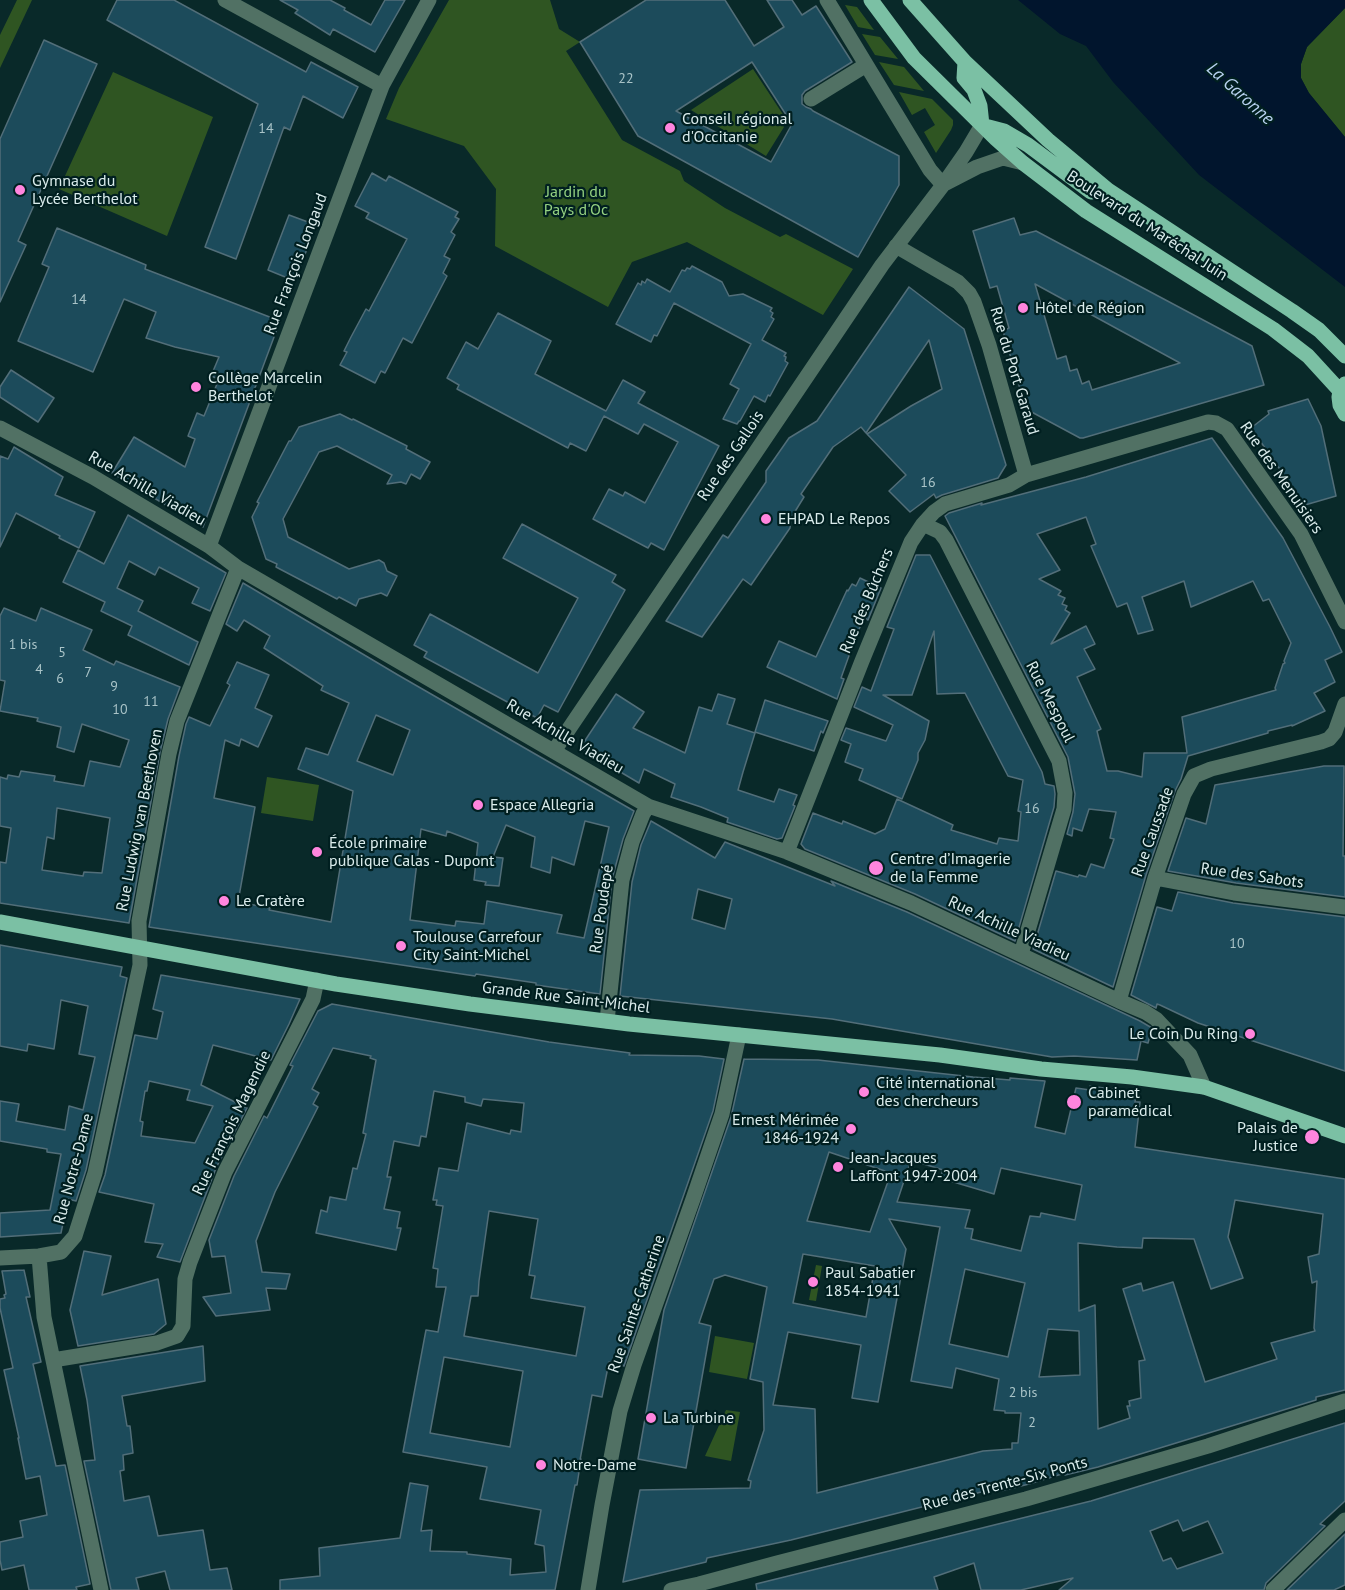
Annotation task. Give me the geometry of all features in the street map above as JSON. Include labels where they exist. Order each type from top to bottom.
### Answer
[{"type":"main road","name":"Boulevard du Maréchal Juin","points":[[871,0],[914,58],[1023,163],[1086,212],[1273,329],[1308,356],[1342,388]]},
{"type":"main road","name":"Boulevard du Maréchal Juin","points":[[910,0],[964,62],[1048,140],[1108,190],[1292,311],[1319,330],[1345,356]]},
{"type":"main road","points":[[964,62],[963,78],[974,90],[980,106],[982,125],[1004,131],[1028,145],[1090,192],[1108,190]]},
{"type":"main road","points":[[1342,388],[1340,405],[1345,414]]},
{"type":"main road","name":"Grande Rue Saint-Michel","points":[[0,922],[317,980],[470,1004],[607,1021],[940,1055],[1204,1087],[1345,1136]]},
{"type":"street","points":[[225,0],[382,86]]},
{"type":"street","name":"Rue François Longaud","points":[[209,546],[382,86],[429,0]]},
{"type":"street","points":[[827,0],[930,170],[943,184]]},
{"type":"street","points":[[812,99],[866,64]]},
{"type":"street","name":"Rue des Gallois","points":[[554,752],[896,246],[966,153],[982,125]]},
{"type":"street","name":"Rue des Gallois","points":[[943,184],[977,167],[1003,158],[1023,163]]},
{"type":"street","name":"Rue du Port Garaud","points":[[896,246],[958,282],[969,292],[989,345],[1026,475]]},
{"type":"street","name":"Rue des Bûchers","points":[[787,852],[911,542],[934,512],[945,504],[1009,485],[1026,475],[1208,422],[1216,423]]},
{"type":"street","name":"Rue des Menuisiers","points":[[1216,423],[1227,429],[1301,534],[1345,622]]},
{"type":"street","name":"Rue Achille Viadieu","points":[[0,428],[93,477],[209,546],[238,568],[648,806],[787,852],[911,903],[1145,1012],[1156,1019],[1190,1055],[1204,1087]]},
{"type":"street","name":"Rue Mespoul","points":[[923,524],[940,532],[946,540],[1059,761],[1065,793],[1064,809],[1020,954]]},
{"type":"street","name":"Rue Ludwig van Beethoven","points":[[140,948],[139,921],[177,721],[238,568]]},
{"type":"street","name":"Rue Caussade","points":[[1119,1001],[1155,878],[1185,794],[1194,776],[1211,769],[1329,739],[1335,732],[1345,704]]},
{"type":"street","name":"Rue Poudepé","points":[[607,1021],[622,880],[632,842],[648,806]]},
{"type":"street","name":"Rue des Sabots","points":[[1155,878],[1234,893],[1345,907]]},
{"type":"street","name":"Rue Notre-Dame","points":[[0,1258],[39,1256],[61,1252],[75,1236],[95,1173],[140,965],[140,948]]},
{"type":"street","name":"Rue François Magendie","points":[[53,1360],[157,1343],[177,1336],[183,1326],[185,1279],[225,1172],[313,999],[317,980]]},
{"type":"street","name":"Rue Sainte-Catherine","points":[[588,1590],[620,1411],[722,1114],[739,1035]]},
{"type":"street","points":[[39,1256],[44,1317],[101,1590]]},
{"type":"street","name":"Rue des Trente-Six Ponts","points":[[671,1590],[1026,1499],[1208,1446],[1345,1401]]},
{"type":"street","points":[[1273,1590],[1345,1520]]},
{"type":"green space","points":[[17,0],[32,0],[0,68],[0,35]]},
{"type":"green space","name":"Jardin du Pays d'Oc","points":[[449,0],[550,0],[559,29],[580,42],[566,51],[622,140],[680,171],[684,181],[725,208],[780,237],[786,234],[853,269],[823,315],[687,242],[632,262],[608,307],[495,246],[496,189],[464,146],[386,119],[399,88]]},
{"type":"green space","points":[[845,5],[857,7],[874,30],[858,27]]},
{"type":"green space","points":[[1345,8],[1345,137],[1309,93],[1301,78],[1301,64],[1307,47]]},
{"type":"green space","points":[[862,34],[880,37],[898,59],[875,55]]},
{"type":"green space","points":[[879,62],[904,67],[924,91],[894,85]]},
{"type":"green space","points":[[753,69],[784,116],[780,123],[784,127],[766,156],[691,110]]},
{"type":"green space","points":[[113,72],[213,117],[167,236],[59,189]]},
{"type":"green space","points":[[899,92],[932,99],[953,120],[951,130],[936,153],[924,132],[935,125],[925,108],[912,115]]},
{"type":"green space","points":[[267,777],[319,785],[313,821],[261,813]]},
{"type":"green space","points":[[816,1265],[822,1266],[816,1301],[809,1300]]},
{"type":"green space","points":[[715,1336],[754,1343],[747,1379],[709,1372]]},
{"type":"green space","points":[[726,1410],[740,1412],[731,1461],[705,1456]]},
{"type":"water","name":"La Garonne","points":[[1018,0],[1345,0],[1345,8],[1307,47],[1301,64],[1301,78],[1309,93],[1345,137],[1345,287],[1199,175],[1113,82],[1086,46],[1060,34]]},
{"type":"building","points":[[117,0],[174,0],[306,72],[311,62],[358,87],[343,118],[303,96],[290,130],[284,127],[236,259],[205,247],[258,104],[107,20]]},
{"type":"building","points":[[280,0],[330,0],[371,25],[385,0],[405,0],[375,52],[333,29],[330,35],[295,13],[298,10]]},
{"type":"building","name":"Conseil régional d'Occitanie","points":[[646,0],[725,0],[754,46],[784,27],[767,0],[792,0],[802,15],[816,6],[852,62],[805,91],[802,95],[802,104],[899,156],[899,185],[858,257],[638,136],[580,42]],"holes":[[[752,62],[792,124],[771,162],[676,111]]]},
{"type":"building","name":"Gymnase du Lycée Berthelot","points":[[44,40],[97,64],[18,241],[26,245],[0,302],[0,139]]},
{"type":"building","points":[[372,173],[386,181],[389,176],[458,212],[455,217],[459,219],[451,232],[455,235],[444,256],[450,259],[443,273],[447,276],[412,343],[403,338],[385,373],[381,371],[375,383],[340,365],[351,337],[366,309],[369,311],[407,239],[366,218],[369,213],[355,206]]},
{"type":"building","points":[[289,215],[316,225],[295,281],[268,270]]},
{"type":"building","points":[[1014,218],[1020,235],[1036,231],[1252,346],[1264,385],[1080,438],[1026,409],[1003,331],[1009,328],[997,286],[990,288],[973,231]],"holes":[[[1035,284],[1180,363],[1092,390],[1089,381],[1082,384],[1077,369],[1070,371],[1066,356],[1057,359]]]},
{"type":"building","points":[[57,228],[146,265],[145,269],[280,321],[203,527],[112,473],[134,437],[185,467],[195,439],[188,436],[197,413],[204,416],[219,379],[211,376],[219,357],[146,338],[156,312],[124,299],[93,372],[18,341],[49,267],[42,264]]},
{"type":"building","points":[[692,266],[722,282],[729,296],[743,294],[772,308],[771,317],[774,319],[762,340],[786,353],[785,361],[788,363],[770,396],[768,395],[765,402],[754,396],[737,424],[723,419],[739,389],[730,384],[751,344],[674,303],[657,336],[654,335],[651,342],[616,324],[638,283],[641,285],[642,281],[645,283],[647,279],[670,292],[682,270],[690,269]]},
{"type":"building","points":[[909,287],[964,329],[1006,465],[998,478],[936,498],[934,494],[910,512],[889,491],[906,475],[867,434],[942,389],[929,340],[866,433],[861,427],[833,447],[801,494],[804,497],[791,518],[790,528],[751,585],[743,579],[702,637],[666,621],[723,535],[728,538],[766,482],[766,471],[789,438],[817,421]]},
{"type":"building","points":[[498,313],[551,341],[535,374],[606,411],[623,380],[645,392],[638,403],[719,446],[664,550],[651,543],[648,548],[593,519],[609,489],[623,496],[625,492],[645,503],[678,442],[644,424],[638,434],[604,416],[586,451],[570,443],[568,448],[457,389],[459,385],[447,378],[466,342],[478,349]]},
{"type":"building","points":[[11,370],[54,398],[38,422],[0,397],[0,387]]},
{"type":"building","points":[[1308,399],[1321,426],[1336,496],[1305,505],[1251,428],[1269,414],[1268,411]]},
{"type":"building","points":[[340,414],[407,446],[406,449],[430,462],[420,479],[411,474],[406,484],[401,482],[387,484],[392,475],[337,446],[319,452],[283,519],[288,537],[349,569],[379,560],[384,563],[387,571],[397,576],[387,596],[381,593],[359,599],[356,606],[339,597],[337,599],[276,567],[277,564],[266,559],[252,517],[259,503],[257,502],[289,441],[299,427]]},
{"type":"building","points":[[1212,438],[1283,538],[1342,652],[1325,660],[1335,682],[1314,693],[1325,711],[1292,726],[1268,731],[1268,733],[1188,756],[1146,875],[1113,987],[1033,949],[1056,871],[1086,877],[1091,864],[1104,868],[1114,839],[1110,838],[1116,812],[1089,809],[1082,831],[1073,828],[1072,836],[1067,834],[1075,794],[1068,757],[945,516],[982,503],[981,505],[1086,477]],"holes":[[[1086,517],[1096,544],[1091,546],[1117,607],[1127,603],[1138,634],[1153,630],[1142,597],[1184,581],[1191,607],[1253,581],[1263,601],[1269,599],[1291,643],[1276,690],[1182,717],[1187,753],[1144,753],[1142,777],[1118,771],[1107,771],[1097,731],[1101,729],[1077,677],[1095,669],[1084,649],[1095,644],[1086,626],[1051,644],[1070,613],[1065,610],[1067,606],[1062,604],[1065,598],[1058,595],[1061,591],[1039,579],[1060,570],[1037,534]]]},
{"type":"building","points":[[14,447],[63,477],[55,495],[95,512],[79,548],[16,513],[0,547],[0,456],[8,459]]},
{"type":"building","points":[[128,515],[226,573],[210,611],[192,603],[199,588],[159,567],[155,575],[129,561],[117,588],[143,601],[138,611],[198,642],[189,665],[128,635],[132,626],[101,611],[105,602],[63,582],[78,550],[104,564]]},
{"type":"building","points":[[522,524],[616,575],[612,582],[625,590],[558,712],[544,705],[537,718],[424,657],[427,652],[414,645],[430,614],[538,673],[578,598],[503,558]]},
{"type":"building","points":[[916,555],[930,555],[1042,772],[1045,784],[1054,786],[1054,807],[1015,941],[915,894],[805,849],[801,844],[813,813],[842,824],[843,821],[875,834],[885,829],[897,799],[953,825],[951,830],[997,844],[999,838],[1018,841],[1021,812],[1018,811],[1023,780],[1008,776],[965,693],[937,694],[934,631],[912,695],[883,695],[929,721],[925,740],[918,753],[918,760],[902,799],[859,780],[863,769],[845,762],[851,744],[841,740],[846,728],[886,741],[893,725],[854,707],[862,687],[871,691],[894,629],[887,627]]},
{"type":"building","points":[[860,578],[881,588],[868,620],[864,618],[856,636],[841,678],[844,679],[837,699],[767,667],[779,641],[816,657],[847,590],[852,584],[856,586]]},
{"type":"building","points":[[243,583],[634,811],[623,839],[612,879],[600,994],[149,927],[186,724],[189,717],[210,726],[230,685],[227,683],[237,662],[269,675],[255,708],[272,716],[258,747],[241,739],[239,746],[225,740],[214,798],[255,807],[238,902],[331,922],[353,791],[298,769],[306,748],[328,755],[349,703],[321,690],[323,686],[264,648],[270,636],[244,620],[237,631],[226,624]],"holes":[[[376,715],[410,730],[393,775],[357,761]],[[585,821],[609,827],[584,938],[557,933],[562,915],[487,901],[484,924],[456,921],[455,926],[410,920],[421,829],[446,836],[447,831],[478,843],[474,880],[486,882],[485,885],[499,886],[503,858],[493,857],[506,825],[535,837],[531,867],[550,873],[552,857],[574,865]]]},
{"type":"building","points":[[4,608],[36,621],[41,608],[92,630],[83,650],[114,665],[116,661],[180,687],[168,719],[160,752],[129,923],[0,903],[0,862],[6,863],[11,828],[0,826],[0,777],[7,779],[8,775],[19,777],[21,771],[55,776],[54,781],[84,786],[90,761],[120,767],[129,740],[82,724],[74,752],[57,747],[61,727],[37,721],[38,718],[0,711],[5,681],[0,680],[0,616]],"holes":[[[57,808],[110,818],[102,873],[84,872],[83,876],[42,870],[47,837],[54,839]]]},
{"type":"building","points":[[616,694],[644,712],[633,728],[685,753],[699,707],[712,711],[718,694],[735,699],[727,724],[755,733],[738,790],[774,802],[779,789],[797,795],[782,838],[777,839],[727,822],[728,818],[671,797],[675,784],[644,769],[639,783],[580,748]]},
{"type":"building","points":[[765,700],[828,721],[823,733],[821,731],[814,751],[755,732]]},
{"type":"building","points":[[1324,766],[1344,766],[1345,897],[1236,883],[1168,871],[1186,818],[1206,824],[1215,785]]},
{"type":"building","points":[[651,821],[715,858],[725,842],[835,886],[831,881],[907,912],[1140,1021],[1152,1028],[1148,1043],[1141,1041],[1137,1060],[1052,1057],[832,1019],[620,996],[632,882],[641,845]],"holes":[[[698,889],[732,899],[725,929],[692,919]]]},
{"type":"building","points":[[1178,892],[1233,903],[1345,917],[1345,1071],[1198,1023],[1160,1005],[1157,1004],[1156,1008],[1131,995],[1157,907],[1172,911]]},
{"type":"building","points":[[0,945],[122,967],[120,976],[127,978],[86,1170],[76,1201],[68,1199],[61,1233],[0,1237],[0,1213],[50,1210],[61,1154],[47,1152],[47,1149],[0,1141],[0,1101],[19,1104],[16,1121],[65,1130],[69,1106],[83,1110],[95,1057],[79,1054],[88,1006],[61,1000],[54,1049],[28,1044],[27,1051],[0,1046]]},
{"type":"building","points":[[161,975],[300,999],[271,1060],[213,1045],[201,1085],[247,1108],[216,1168],[180,1262],[157,1257],[163,1244],[145,1242],[154,1204],[99,1192],[105,1175],[135,1035],[157,1039],[163,1012],[153,1009]],"holes":[[[149,1081],[190,1090],[187,1100],[213,1106],[195,1143],[141,1136],[143,1122],[140,1121]]]},
{"type":"building","points":[[332,1004],[549,1042],[630,1053],[629,1055],[699,1056],[724,1059],[713,1111],[624,1366],[609,1362],[602,1397],[592,1395],[577,1485],[575,1485],[555,1590],[280,1590],[280,1580],[320,1576],[319,1548],[400,1538],[410,1483],[428,1486],[421,1531],[432,1530],[430,1551],[467,1552],[467,1554],[511,1559],[510,1575],[546,1572],[544,1546],[535,1544],[541,1510],[480,1499],[487,1467],[403,1452],[426,1330],[438,1332],[446,1287],[436,1287],[438,1269],[433,1268],[443,1206],[436,1205],[437,1200],[433,1200],[439,1168],[458,1171],[467,1123],[510,1134],[511,1130],[521,1132],[524,1103],[483,1099],[481,1106],[465,1102],[465,1097],[434,1091],[426,1137],[421,1136],[419,1146],[394,1141],[387,1177],[391,1177],[384,1209],[400,1212],[397,1228],[401,1228],[396,1250],[316,1233],[321,1210],[327,1212],[330,1197],[346,1200],[353,1168],[357,1169],[366,1134],[363,1133],[376,1060],[370,1058],[371,1056],[333,1048],[312,1089],[319,1093],[313,1104],[318,1107],[275,1192],[256,1241],[262,1272],[290,1274],[286,1289],[266,1288],[270,1310],[216,1316],[203,1297],[231,1293],[225,1256],[212,1257],[209,1240],[234,1176],[264,1116],[267,1118],[293,1066],[290,1065],[318,1011]],"holes":[[[489,1211],[538,1219],[529,1275],[535,1276],[531,1298],[585,1307],[576,1356],[464,1336],[471,1296],[478,1296]],[[444,1357],[523,1371],[510,1447],[430,1433]]]},
{"type":"building","points":[[744,1059],[818,1060],[973,1077],[1045,1081],[1035,1127],[1065,1134],[1076,1088],[1090,1090],[1090,1086],[1131,1092],[1136,1095],[1135,1102],[1140,1102],[1135,1147],[1345,1179],[1345,1390],[1316,1397],[1316,1400],[1098,1467],[1065,1475],[1065,1473],[1001,1491],[1001,1487],[791,1540],[707,1558],[706,1562],[623,1582],[640,1490],[750,1488],[751,1481],[748,1480],[764,1430],[763,1382],[750,1379],[767,1287],[725,1275],[714,1279],[699,1323],[711,1326],[686,1468],[638,1459],[664,1310],[731,1117]],"holes":[[[829,1152],[891,1173],[870,1232],[807,1221]],[[911,1160],[943,1170],[940,1178],[994,1194],[1001,1168],[1082,1185],[1075,1220],[1041,1213],[1040,1217],[1030,1216],[1021,1251],[971,1239],[973,1229],[965,1228],[970,1210],[897,1202]],[[1235,1200],[1323,1214],[1319,1254],[1308,1257],[1312,1283],[1317,1281],[1315,1331],[1271,1343],[1277,1359],[1205,1382],[1173,1282],[1143,1291],[1141,1283],[1123,1289],[1145,1360],[1139,1361],[1141,1398],[1129,1401],[1130,1406],[1127,1406],[1130,1418],[1098,1429],[1095,1305],[1079,1311],[1078,1243],[1142,1248],[1143,1238],[1194,1239],[1211,1289],[1243,1278],[1228,1237]],[[889,1219],[940,1227],[911,1381],[952,1388],[956,1368],[999,1379],[994,1410],[1021,1413],[1018,1443],[1012,1443],[1012,1449],[983,1451],[817,1493],[815,1409],[773,1405],[788,1332],[861,1345],[852,1398],[878,1402],[906,1249]],[[803,1254],[875,1266],[866,1317],[793,1303]],[[965,1269],[1025,1283],[1008,1357],[949,1344]],[[1048,1329],[1079,1331],[1080,1375],[1039,1377]]]},
{"type":"building","points":[[84,1251],[111,1256],[102,1295],[158,1279],[166,1324],[154,1334],[78,1346],[70,1310]]},
{"type":"building","points":[[24,1270],[30,1297],[26,1297],[41,1362],[33,1364],[56,1466],[65,1465],[90,1584],[76,1587],[77,1590],[29,1590],[24,1565],[2,1570],[0,1560],[0,1542],[23,1537],[20,1521],[47,1515],[40,1476],[26,1479],[4,1370],[13,1368],[0,1308],[0,1299],[5,1298],[6,1294],[2,1271]]},
{"type":"building","points":[[203,1346],[205,1381],[122,1396],[127,1426],[130,1426],[133,1453],[123,1455],[124,1470],[120,1471],[124,1501],[149,1496],[158,1536],[203,1530],[210,1570],[227,1568],[232,1590],[170,1590],[165,1571],[136,1578],[139,1590],[111,1590],[84,1461],[95,1460],[80,1366]]},
{"type":"building","points":[[1345,1423],[1345,1501],[1320,1524],[1325,1526],[1266,1583],[1264,1590],[1059,1590],[1073,1578],[1021,1590],[981,1590],[974,1563],[934,1577],[938,1590],[757,1590],[756,1584],[1091,1501]],"holes":[[[1178,1520],[1183,1531],[1208,1521],[1223,1553],[1177,1569],[1171,1558],[1163,1561],[1150,1531]]]},
{"type":"building","points":[[1345,1534],[1345,1585],[1334,1590],[1287,1590]]},
{"type":"place","name":"Conseil régional d'Occitanie","points":[[670,128]]},
{"type":"place","name":"Gymnase du Lycée Berthelot","points":[[20,190]]},
{"type":"place","name":"Hôtel de Région","points":[[1023,308]]},
{"type":"place","name":"Collège Marcelin Berthelot","points":[[196,387]]},
{"type":"place","name":"EHPAD Le Repos","points":[[766,519]]},
{"type":"place","name":"Espace Allegria","points":[[478,805]]},
{"type":"place","name":"École primaire publique Calas - Dupont","points":[[317,852]]},
{"type":"place","name":"Centre d’Imagerie de la Femme","points":[[876,868]]},
{"type":"place","name":"Le Cratère","points":[[224,901]]},
{"type":"place","name":"Toulouse Carrefour City Saint-Michel","points":[[401,946]]},
{"type":"place","name":"Le Coin Du Ring","points":[[1250,1034]]},
{"type":"place","name":"Cité international des chercheurs","points":[[864,1092]]},
{"type":"place","name":"Cabinet paramédical","points":[[1074,1102]]},
{"type":"place","name":"Ernest Mérimée 1846-1924","points":[[851,1129]]},
{"type":"place","name":"Palais de Justice","points":[[1312,1137]]},
{"type":"place","name":"Jean-Jacques Laffont 1947-2004","points":[[838,1167]]},
{"type":"place","name":"Paul Sabatier 1854-1941","points":[[813,1282]]},
{"type":"place","name":"La Turbine","points":[[651,1418]]},
{"type":"place","name":"Notre-Dame","points":[[541,1465]]}]
